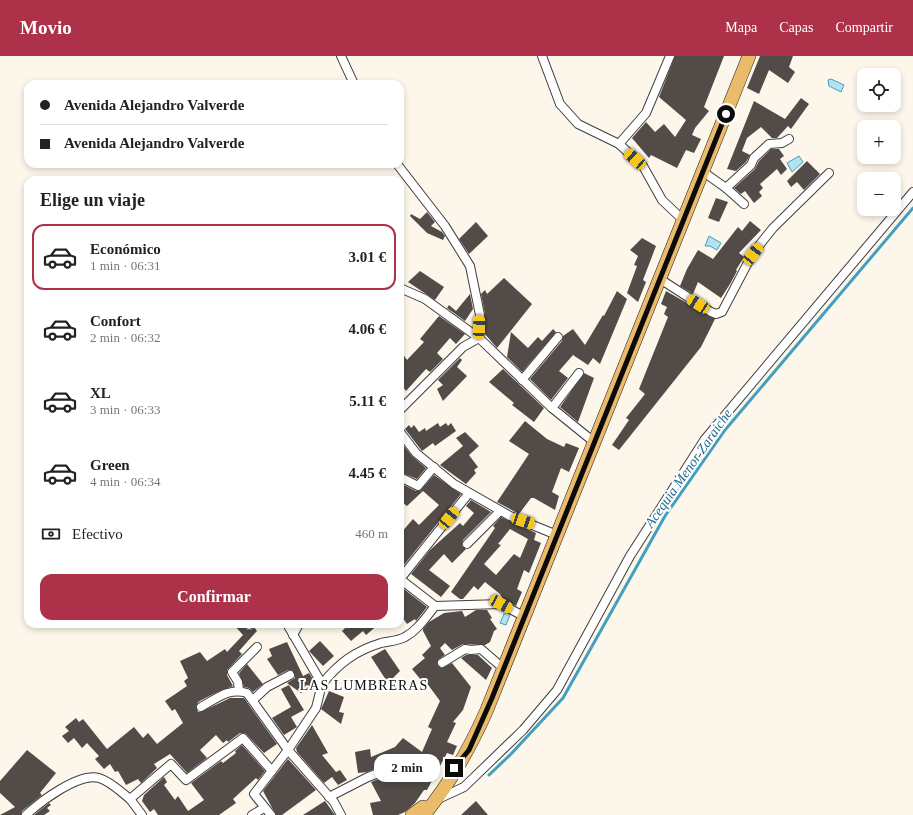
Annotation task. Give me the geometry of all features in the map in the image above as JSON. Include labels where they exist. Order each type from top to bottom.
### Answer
[{"type":"main road","points":[[418,813],[437,800],[469,750],[525,617],[749,56]]},
{"type":"main road","points":[[418,813],[469,750]]},
{"type":"street","points":[[341,56],[352,80]]},
{"type":"street","points":[[542,56],[560,104],[578,124],[619,144],[643,166],[662,200],[683,220]]},
{"type":"street","points":[[619,144],[646,113],[670,56]]},
{"type":"street","points":[[726,188],[751,165],[754,158],[769,144],[782,143],[788,139]]},
{"type":"street","points":[[400,168],[445,226],[470,266],[480,315],[479,338]]},
{"type":"street","points":[[702,171],[726,188],[744,204]]},
{"type":"street","points":[[660,279],[711,312],[716,314],[722,312],[757,248],[773,228],[829,173]]},
{"type":"street","points":[[437,800],[464,787],[523,730],[557,690],[630,556],[705,440],[913,192]]},
{"type":"street","points":[[404,290],[425,299],[479,338],[552,408],[594,442]]},
{"type":"street","points":[[522,380],[558,337]]},
{"type":"street","points":[[404,406],[463,347],[479,338]]},
{"type":"street","points":[[552,408],[579,373]]},
{"type":"street","points":[[404,437],[416,453],[454,484],[510,516],[558,534]]},
{"type":"street","points":[[404,479],[418,486],[434,467]]},
{"type":"street","points":[[404,574],[469,493]]},
{"type":"street","points":[[467,544],[500,511]]},
{"type":"street","points":[[404,582],[435,606],[501,604],[525,617]]},
{"type":"street","points":[[271,815],[254,794],[288,750],[316,708],[322,684],[333,670],[356,653],[382,643],[405,638],[418,628],[435,606]]},
{"type":"street","points":[[289,628],[322,684]]},
{"type":"street","points":[[293,635],[297,628]]},
{"type":"street","points":[[240,690],[238,682],[232,672],[257,647]]},
{"type":"street","points":[[442,663],[465,649],[481,649],[504,669]]},
{"type":"street","points":[[253,700],[267,687],[290,675]]},
{"type":"street","points":[[201,707],[231,691],[240,690],[247,693],[288,750],[334,802],[340,815]]},
{"type":"street","points":[[130,799],[171,764],[186,780],[243,738],[272,771]]},
{"type":"street","points":[[329,797],[368,777],[396,766]]},
{"type":"street","points":[[26,815],[45,798],[87,777],[99,778],[130,799],[142,815]]},
{"type":"street","points":[[252,815],[264,808]]},
{"type":"water","points":[[831,79],[844,85],[841,92],[829,86],[828,80]]},
{"type":"water","points":[[799,156],[803,162],[792,172],[787,163]]},
{"type":"water","points":[[709,236],[721,243],[717,250],[710,246],[705,246]]},
{"type":"water","points":[[505,612],[510,615],[506,625],[500,623]]},
{"type":"building","points":[[675,56],[724,56],[704,107],[709,111],[695,128],[692,135],[701,139],[694,153],[686,150],[677,168],[651,155],[649,158],[632,138],[646,122],[655,132],[664,124],[675,137],[686,120],[659,97]]},
{"type":"building","points":[[760,56],[793,56],[789,67],[795,72],[788,83],[769,70],[759,94],[747,88]]},
{"type":"building","points":[[801,98],[809,104],[791,129],[788,126],[777,138],[772,138],[761,127],[747,138],[742,151],[750,155],[746,162],[736,171],[727,169],[754,101],[785,119]]},
{"type":"building","points":[[771,149],[779,149],[784,156],[780,159],[787,169],[781,175],[777,169],[760,184],[763,188],[759,192],[762,196],[754,203],[745,191],[741,194],[734,188],[755,169],[759,161]]},
{"type":"building","points":[[807,161],[820,174],[804,190],[797,182],[791,187],[787,181]]},
{"type":"building","points":[[716,198],[728,202],[719,222],[708,218]]},
{"type":"building","points":[[427,212],[435,222],[431,226],[442,232],[445,236],[443,240],[427,233],[410,216],[411,214],[420,219]]},
{"type":"building","points":[[750,221],[761,230],[739,253],[744,257],[721,298],[698,282],[693,294],[680,286],[687,269],[698,250],[713,259],[738,227],[742,231]]},
{"type":"building","points":[[476,222],[488,236],[469,254],[459,239]]},
{"type":"building","points":[[642,238],[656,246],[643,280],[646,282],[638,302],[627,293],[637,266],[634,265],[638,256],[630,250]]},
{"type":"building","points":[[420,271],[444,287],[435,300],[408,282]]},
{"type":"building","points":[[504,278],[532,304],[497,348],[485,334],[485,314],[481,294],[485,290],[487,294]]},
{"type":"building","points":[[617,291],[627,299],[600,364],[593,358],[588,365],[573,355],[559,371],[568,378],[551,400],[530,379],[562,341],[563,336],[573,329],[585,345],[603,315],[604,316]]},
{"type":"building","points":[[666,291],[715,319],[701,347],[619,450],[612,445],[629,420],[626,418],[645,394],[639,389],[668,317],[664,314],[667,307],[661,304]]},
{"type":"building","points":[[470,294],[473,309],[465,321],[447,308],[449,305],[456,311]]},
{"type":"building","points":[[439,316],[465,334],[456,344],[450,338],[437,353],[443,359],[430,372],[426,369],[406,391],[404,388],[404,356],[407,360],[424,342],[420,339]]},
{"type":"building","points":[[553,329],[556,332],[522,372],[507,357],[511,332],[528,348],[538,337],[542,341]]},
{"type":"building","points":[[460,358],[462,360],[457,367],[467,376],[443,401],[437,389],[443,385],[438,380]]},
{"type":"building","points":[[503,369],[544,408],[534,422],[512,405],[514,403],[489,382]]},
{"type":"building","points":[[584,373],[594,378],[578,422],[560,407]]},
{"type":"building","points":[[525,421],[547,439],[564,447],[566,443],[579,448],[569,472],[561,468],[552,492],[559,496],[555,510],[534,498],[531,498],[519,514],[497,502],[529,454],[509,441]]},
{"type":"building","points":[[438,423],[440,427],[446,423],[448,426],[451,423],[456,431],[435,446],[433,443],[422,451],[405,429],[409,425],[411,428],[414,425],[419,432],[425,428],[426,431]]},
{"type":"building","points":[[465,432],[479,446],[469,455],[478,467],[474,470],[476,473],[466,484],[440,465],[463,446],[456,438]]},
{"type":"building","points":[[404,446],[412,456],[426,468],[417,479],[404,474]]},
{"type":"building","points":[[434,475],[461,494],[404,565],[404,529],[413,519],[419,525],[439,505],[423,491],[407,506],[404,504],[404,485],[416,491],[420,491]]},
{"type":"building","points":[[471,500],[491,512],[463,540],[462,546],[466,549],[452,563],[444,554],[429,570],[450,586],[441,597],[411,574],[430,550],[460,523],[463,526],[474,513],[466,506]]},
{"type":"building","points":[[501,517],[536,533],[534,540],[541,543],[529,573],[524,570],[517,589],[522,592],[516,606],[503,599],[500,594],[485,582],[478,590],[474,586],[463,599],[460,599],[451,592],[495,528],[493,526]],"holes":[[[510,529],[528,539],[520,558],[514,554],[496,575],[484,564],[501,545],[498,544]]]},
{"type":"building","points":[[404,589],[427,607],[416,621],[415,619],[407,624],[404,620]]},
{"type":"building","points":[[476,610],[487,610],[492,618],[490,619],[497,629],[494,631],[490,642],[485,645],[463,644],[452,650],[445,643],[440,648],[445,655],[439,659],[437,663],[438,666],[442,668],[452,663],[471,687],[463,710],[453,722],[456,723],[447,742],[457,746],[453,755],[447,753],[427,790],[424,790],[415,803],[405,812],[398,815],[373,815],[370,803],[381,801],[371,782],[398,771],[401,764],[394,761],[367,772],[358,773],[355,752],[370,749],[371,757],[395,747],[403,738],[422,752],[432,729],[428,727],[440,701],[423,678],[421,680],[412,669],[425,658],[422,655],[431,646],[423,629],[429,622],[444,613],[462,611],[465,617]]},
{"type":"building","points":[[237,628],[246,628],[247,630],[251,630],[255,628],[257,631],[239,651],[242,654],[227,670],[227,675],[233,686],[198,702],[196,707],[198,712],[201,712],[230,698],[244,698],[277,744],[264,753],[245,733],[240,733],[228,742],[227,740],[223,743],[216,735],[200,750],[207,758],[187,773],[170,754],[154,764],[157,768],[141,783],[138,779],[126,785],[118,771],[115,772],[110,764],[104,769],[95,759],[99,756],[87,743],[82,748],[74,738],[68,743],[62,736],[69,731],[65,727],[76,718],[79,722],[83,719],[107,749],[134,727],[143,738],[148,733],[157,744],[183,723],[175,709],[172,711],[165,701],[187,686],[184,681],[188,678],[180,661],[200,652],[207,661],[225,649],[227,652],[243,635]]},
{"type":"building","points":[[345,628],[374,628],[366,635],[363,631],[351,641],[342,631]]},
{"type":"building","points":[[320,641],[334,656],[323,666],[309,651]]},
{"type":"building","points":[[287,642],[303,676],[309,673],[316,684],[301,693],[287,683],[295,678],[293,671],[288,670],[278,675],[267,659],[272,656],[269,649]]},
{"type":"building","points":[[385,649],[400,671],[388,683],[371,657]]},
{"type":"building","points":[[466,655],[478,655],[492,668],[486,680],[461,658]]},
{"type":"building","points":[[247,664],[263,684],[253,692],[249,688],[244,687],[239,673]]},
{"type":"building","points":[[289,685],[304,710],[291,717],[297,727],[284,735],[272,718],[291,707],[281,689]]},
{"type":"building","points":[[329,691],[344,697],[339,712],[344,713],[341,724],[321,709]]},
{"type":"building","points":[[312,725],[328,753],[322,755],[336,772],[340,770],[347,780],[338,785],[332,777],[324,783],[297,752],[296,748]]},
{"type":"building","points":[[242,745],[265,771],[258,780],[256,778],[233,799],[236,803],[219,815],[158,815],[154,809],[150,812],[142,801],[144,795],[164,777],[167,782],[164,785],[175,800],[178,796],[188,811],[204,800],[191,783],[221,761],[223,763],[236,753],[235,751]]},
{"type":"building","points":[[27,750],[56,773],[40,793],[42,795],[22,811],[21,815],[0,815],[15,807],[0,793],[0,781]]},
{"type":"building","points":[[288,759],[316,790],[282,815],[276,815],[263,791]]},
{"type":"building","points":[[325,801],[335,815],[303,815]]},
{"type":"building","points":[[476,801],[488,815],[461,815]]},
{"type":"building","points":[[49,803],[51,805],[47,808],[50,811],[44,815],[34,815]]},
{"type":"waterway","name":"Acequia Menor Zaraiche","points":[[489,775],[511,754],[563,698],[665,516],[725,430],[913,208]]},
{"type":"district","name":"LAS LUMBRERAS","points":[[364,685]]},
{"type":"route","points":[[454,768],[469,750],[492,698],[726,114]]}]
